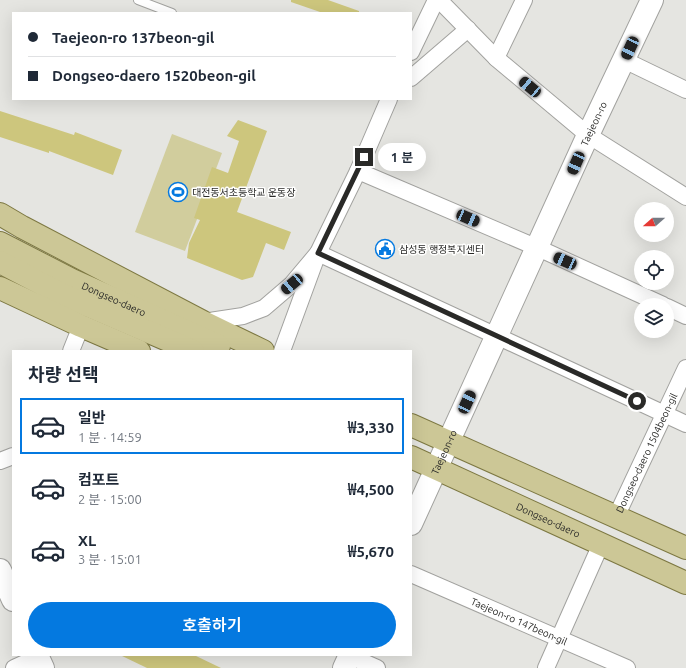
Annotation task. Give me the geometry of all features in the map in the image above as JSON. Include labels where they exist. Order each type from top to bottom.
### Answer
[{"type":"main road","points":[[0,206],[22,227]]},
{"type":"main road","points":[[0,214],[203,322],[261,350]]},
{"type":"main road","name":"Dongseo-daero","points":[[0,243],[72,280],[227,350]]},
{"type":"main road","name":"Dongseo-daero","points":[[0,262],[61,294],[191,350]]},
{"type":"main road","points":[[0,288],[80,326],[137,350]]},
{"type":"main road","points":[[412,425],[686,548]]},
{"type":"main road","name":"Dongseo-daero","points":[[412,457],[686,583]]},
{"type":"street","points":[[412,50],[436,0]]},
{"type":"street","points":[[439,0],[496,58],[588,135],[686,197]]},
{"type":"street","points":[[496,58],[524,0]]},
{"type":"street","name":"Taejeon-ro","points":[[412,522],[538,248],[588,135],[652,0]]},
{"type":"street","points":[[412,77],[468,29]]},
{"type":"street","points":[[624,60],[686,90]]},
{"type":"street","points":[[282,350],[318,253],[358,171],[389,100]]},
{"type":"street","points":[[358,171],[538,248],[648,298]]},
{"type":"street","points":[[203,322],[242,316],[264,308],[292,284],[318,253]]},
{"type":"street","points":[[318,253],[686,424]]},
{"type":"street","points":[[674,310],[686,316]]},
{"type":"street","points":[[71,350],[80,326]]},
{"type":"street","name":"Dongseo-daero 1504beon-gil","points":[[616,517],[686,368]]},
{"type":"street","points":[[0,461],[12,456]]},
{"type":"street","points":[[546,668],[601,544]]},
{"type":"street","points":[[0,570],[12,598]]},
{"type":"street","name":"Taejeon-ro 147beon-gil","points":[[412,574],[628,668]]},
{"type":"street","points":[[14,668],[40,659]]},
{"type":"street","points":[[348,660],[377,668]]},
{"type":"lane","points":[[138,0],[169,12]]},
{"type":"shaded area","name":"대전동서초등학교 운동장","points":[[172,134],[222,153],[185,251],[135,232]]},
{"type":"building","points":[[291,0],[328,0],[359,12],[320,12],[291,2]]},
{"type":"building","points":[[0,111],[74,135],[75,132],[122,150],[113,175],[49,151],[49,153],[0,137]]},
{"type":"building","points":[[238,120],[267,131],[237,212],[291,232],[284,250],[266,243],[253,277],[242,280],[187,258],[189,243],[200,220],[194,218],[212,167],[228,173],[239,141],[227,136]]},
{"type":"building","points":[[122,656],[196,656],[221,668],[147,668]]},
{"type":"place","name":"대전동서초등학교 운동장","points":[[178,192]]},
{"type":"place","name":"삼성동 행정복지센터","points":[[385,249]]},
{"type":"route","points":[[364,157],[318,253],[637,401]]}]
